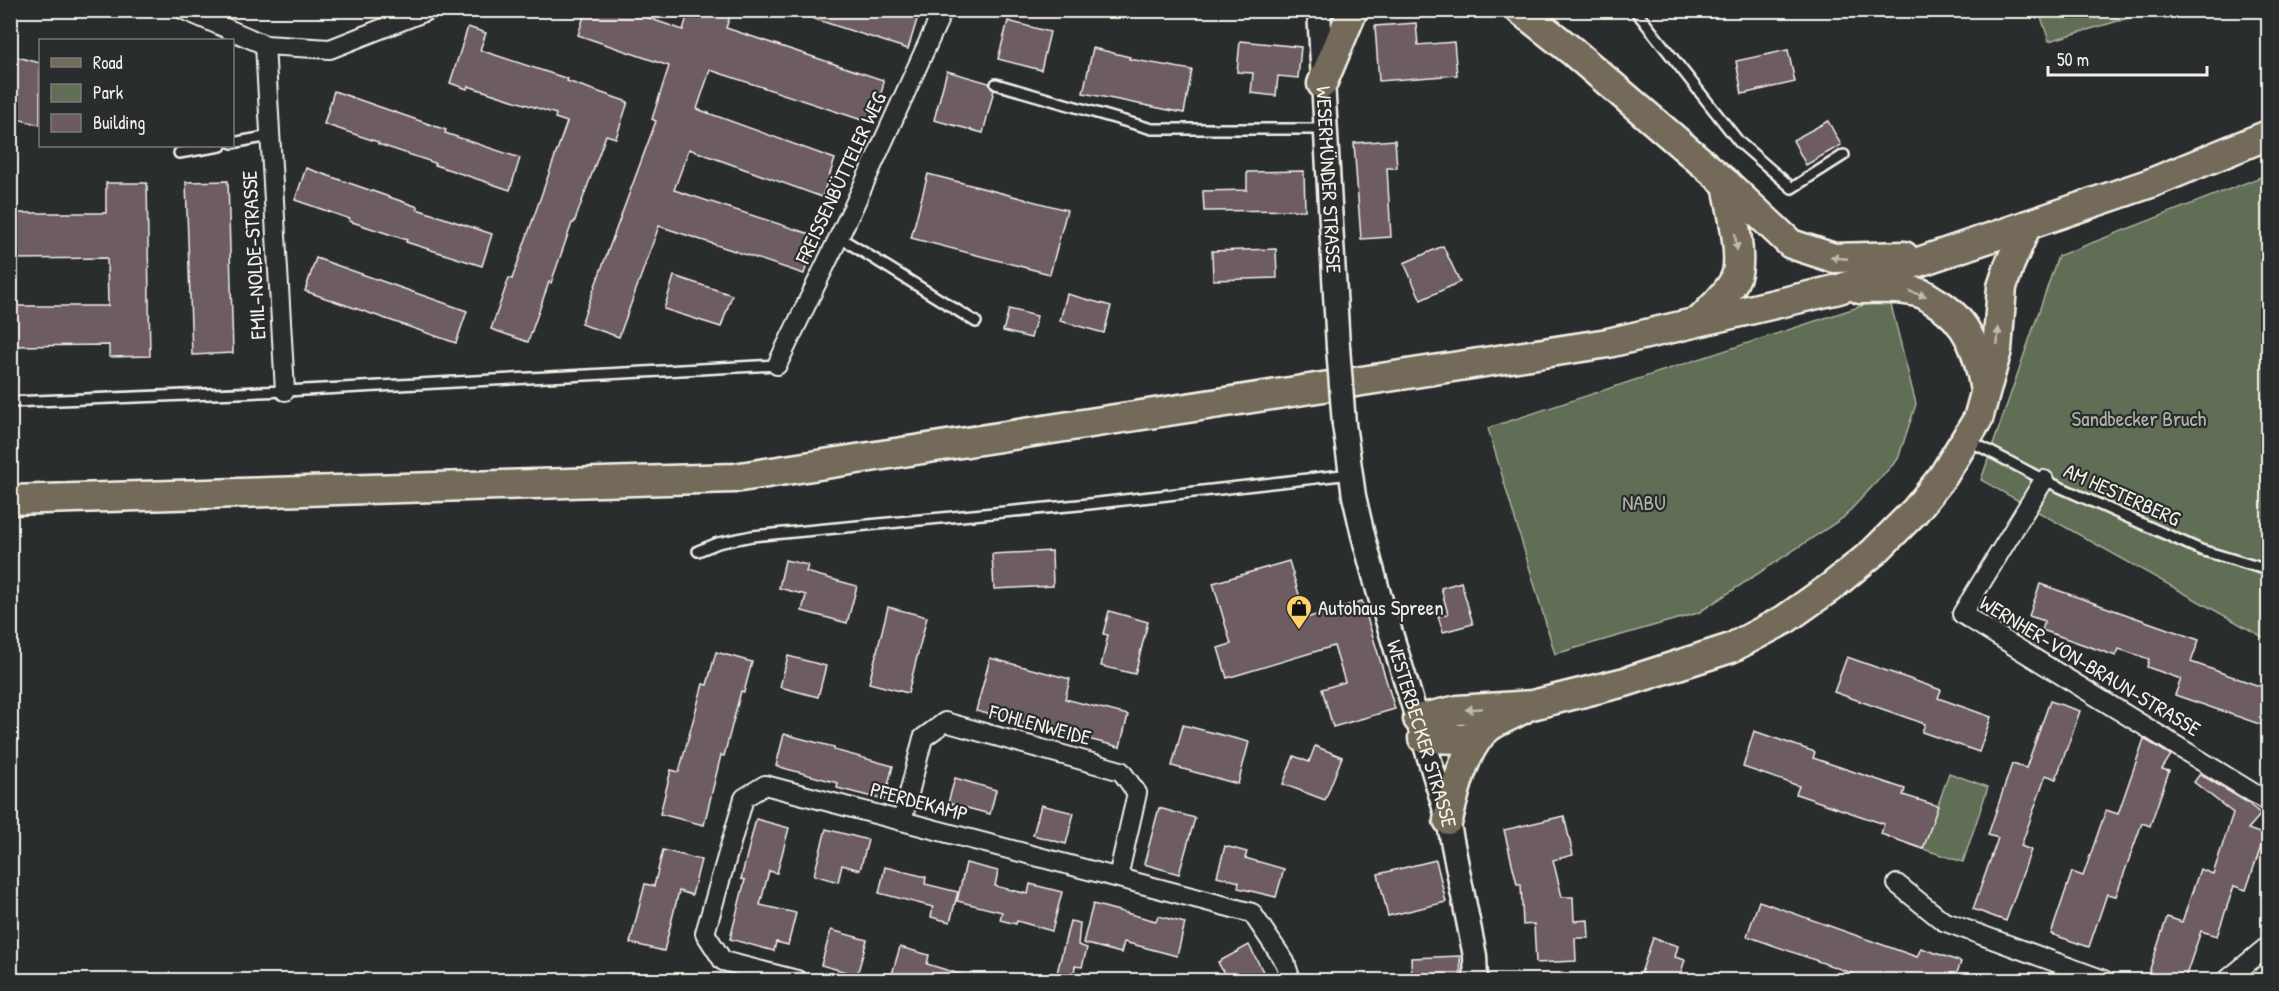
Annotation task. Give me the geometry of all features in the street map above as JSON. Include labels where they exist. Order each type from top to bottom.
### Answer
[{"type":"main road","points":[[1322,84],[1353,10]]},
{"type":"main road","points":[[1520,10],[1572,51],[1727,184],[1791,244],[1834,258],[1860,259],[1939,254]]},
{"type":"main road","points":[[10,500],[734,478],[1373,381],[1608,343],[1839,289],[2151,183],[2268,135]]},
{"type":"main road","points":[[1700,321],[1730,286],[1737,273],[1738,257],[1727,184]]},
{"type":"main road","points":[[1420,728],[1458,710],[1532,705],[1625,682],[1731,648],[1784,620],[1831,587],[1874,552],[1915,511],[1943,476],[1978,419],[1997,350],[2002,287],[2008,266],[2028,225]]},
{"type":"main road","points":[[1839,289],[1893,289],[1921,293],[1944,306],[1961,321],[1981,366],[1985,393]]},
{"type":"main road","points":[[1420,728],[1465,739],[1532,705]]},
{"type":"main road","points":[[1448,820],[1459,776],[1468,755],[1483,731]]},
{"type":"street","points":[[184,10],[265,45],[330,49],[429,10]]},
{"type":"street","name":"FREISSENBÜTTELER WEG","points":[[777,365],[839,237],[943,10]]},
{"type":"street","name":"WESERMÜNDER STRASSE","points":[[1319,10],[1338,347]]},
{"type":"street","name":"EMIL-NOLDE-STRASSE","points":[[265,45],[285,392]]},
{"type":"street","name":"WESTERBECKER STRASSE","points":[[1338,347],[1344,424],[1363,535],[1448,820],[1475,956],[1476,981]]},
{"type":"street","name":"WERNHER-VON-BRAUN-STRASSE","points":[[2044,480],[1962,614],[2268,802]]},
{"type":"street","name":"FOHLENWEIDE","points":[[902,821],[924,738],[945,722],[1121,771],[1137,793],[1118,877]]},
{"type":"street","name":"PFERDEKAMP","points":[[797,981],[723,961],[705,933],[744,798],[765,785],[1252,913],[1285,962],[1291,981]]},
{"type":"street","points":[[1897,884],[1943,921],[2104,981]]},
{"type":"street","points":[[2227,981],[2268,946]]},
{"type":"lane","points":[[1635,10],[1739,142],[1792,188],[1844,155]]},
{"type":"lane","points":[[996,84],[1152,129],[1326,129]]},
{"type":"lane","points":[[234,143],[270,136]]},
{"type":"lane","points":[[178,153],[215,147]]},
{"type":"lane","points":[[839,237],[975,322]]},
{"type":"lane","points":[[10,402],[285,392],[777,365]]},
{"type":"lane","name":"AM HESTERBERG","points":[[1967,439],[2044,480],[2201,550],[2268,570]]},
{"type":"lane","points":[[698,551],[717,543],[752,536],[1089,504],[1351,474]]},
{"type":"green space","points":[[2039,10],[2153,11],[2049,41]]},
{"type":"green space","name":"Sandbecker Bruch","points":[[2268,174],[2268,640],[1981,480],[2058,256]]},
{"type":"green space","name":"NABU","points":[[1889,297],[1916,404],[1898,459],[1843,518],[1698,613],[1555,654],[1488,428]]},
{"type":"green space","points":[[1949,773],[1988,787],[1963,862],[1923,849]]},
{"type":"building","points":[[586,10],[625,10],[683,30],[689,10],[732,10],[726,28],[883,80],[883,87],[871,123],[710,70],[697,109],[835,159],[822,197],[689,149],[674,190],[816,236],[804,274],[659,226],[619,337],[581,324],[656,121],[652,119],[669,66],[578,35]]},
{"type":"building","points":[[799,10],[920,10],[908,49],[799,14]]},
{"type":"building","points":[[1008,21],[1050,32],[1041,70],[998,59]]},
{"type":"building","points":[[1416,23],[1418,45],[1454,42],[1457,75],[1379,81],[1375,26]]},
{"type":"building","points":[[468,27],[486,33],[480,50],[568,79],[567,81],[628,102],[616,138],[606,135],[528,342],[491,329],[509,278],[512,279],[567,122],[555,118],[556,114],[468,86],[467,89],[450,83]]},
{"type":"building","points":[[1240,41],[1301,47],[1298,78],[1278,76],[1276,96],[1251,93],[1253,73],[1237,72]]},
{"type":"building","points":[[1093,48],[1130,57],[1129,59],[1192,70],[1184,113],[1083,93]]},
{"type":"building","points":[[1788,50],[1795,82],[1742,94],[1736,61]]},
{"type":"building","points":[[10,55],[39,63],[39,125],[10,117]]},
{"type":"building","points":[[947,71],[989,83],[994,90],[983,133],[934,120]]},
{"type":"building","points":[[334,91],[446,130],[445,133],[520,158],[510,190],[324,124]]},
{"type":"building","points":[[1828,121],[1841,145],[1806,165],[1793,140]]},
{"type":"building","points":[[1395,140],[1397,168],[1387,168],[1391,237],[1361,239],[1354,143]]},
{"type":"building","points":[[306,168],[492,234],[482,266],[406,242],[407,240],[295,200]]},
{"type":"building","points":[[1304,171],[1305,210],[1204,211],[1203,191],[1247,190],[1247,172]]},
{"type":"building","points":[[928,174],[1067,210],[1050,274],[911,238]]},
{"type":"building","points":[[228,181],[233,353],[192,355],[186,182]]},
{"type":"building","points":[[106,183],[147,183],[150,356],[109,357],[109,345],[10,346],[10,306],[108,306],[107,258],[10,259],[10,213],[106,213]]},
{"type":"building","points":[[1443,246],[1460,282],[1421,300],[1404,263]]},
{"type":"building","points":[[1276,249],[1277,278],[1213,280],[1212,251]]},
{"type":"building","points":[[316,258],[467,311],[456,343],[305,291]]},
{"type":"building","points":[[674,276],[732,295],[721,327],[664,309]]},
{"type":"building","points":[[1067,294],[1111,306],[1104,333],[1060,321]]},
{"type":"building","points":[[1009,309],[1037,316],[1031,338],[1003,331]]},
{"type":"building","points":[[1052,551],[1053,586],[994,589],[992,554]]},
{"type":"building","points":[[785,560],[808,565],[806,572],[857,586],[847,623],[802,611],[806,595],[779,588]]},
{"type":"building","name":"Autohaus Spreen","points":[[1289,561],[1306,618],[1362,601],[1395,709],[1333,727],[1322,689],[1345,682],[1334,646],[1227,678],[1218,648],[1231,644],[1213,583]]},
{"type":"building","points":[[1461,582],[1473,624],[1443,632],[1438,616],[1448,614],[1441,588]]},
{"type":"building","points":[[2040,584],[2199,640],[2191,662],[2268,689],[2268,727],[2175,695],[2181,679],[2147,667],[2149,659],[2119,649],[2116,656],[2042,630],[2045,621],[2029,616]]},
{"type":"building","points":[[888,607],[927,617],[908,693],[869,683]]},
{"type":"building","points":[[1109,611],[1148,622],[1135,674],[1101,666],[1108,635],[1103,634]]},
{"type":"building","points":[[716,652],[752,662],[744,692],[741,691],[724,756],[721,755],[704,825],[660,814],[671,770],[679,772],[703,684],[707,685]]},
{"type":"building","points":[[788,656],[826,666],[818,697],[780,687]]},
{"type":"building","points":[[1847,657],[1941,690],[1938,698],[1991,717],[1979,752],[1922,732],[1925,724],[1834,692]]},
{"type":"building","points":[[990,658],[1070,679],[1065,699],[1128,715],[1120,747],[976,711]]},
{"type":"building","points":[[2050,701],[2080,711],[2056,779],[2046,775],[2021,846],[2031,850],[2006,921],[1973,909],[1998,838],[1988,835],[2012,764],[2026,768]]},
{"type":"building","points":[[1183,725],[1249,742],[1238,784],[1172,766]]},
{"type":"building","points":[[1754,731],[1815,752],[1813,758],[1905,789],[1903,795],[1938,806],[1923,849],[1881,834],[1884,824],[1796,794],[1799,786],[1743,767]]},
{"type":"building","points":[[784,734],[893,766],[884,800],[837,788],[838,783],[776,766]]},
{"type":"building","points":[[2144,739],[2171,755],[2162,769],[2169,771],[2150,826],[2142,823],[2116,896],[2107,894],[2089,947],[2051,934],[2072,872],[2083,876],[2106,810],[2118,814]]},
{"type":"building","points":[[1315,746],[1342,757],[1325,800],[1283,784],[1294,756],[1309,762]]},
{"type":"building","points":[[2200,774],[2245,801],[2261,814],[2248,829],[2265,835],[2246,890],[2234,886],[2217,936],[2201,931],[2184,981],[2175,981],[2149,972],[2167,917],[2182,922],[2200,869],[2213,874],[2233,813],[2194,782]]},
{"type":"building","points":[[955,778],[996,790],[990,814],[948,803]]},
{"type":"building","points":[[1041,805],[1074,813],[1066,844],[1033,835]]},
{"type":"building","points":[[1159,808],[1195,818],[1179,874],[1144,864]]},
{"type":"building","points":[[1564,816],[1573,855],[1553,860],[1562,897],[1573,897],[1574,921],[1588,920],[1589,938],[1575,938],[1576,961],[1536,963],[1534,924],[1523,925],[1521,884],[1517,884],[1504,830]]},
{"type":"building","points":[[756,819],[789,828],[777,873],[769,871],[760,905],[796,913],[788,945],[776,942],[774,951],[730,939],[745,880],[741,879]]},
{"type":"building","points":[[826,829],[868,840],[860,870],[842,865],[838,882],[814,875]]},
{"type":"building","points":[[1225,846],[1247,852],[1245,858],[1284,869],[1276,897],[1238,888],[1239,882],[1217,876]]},
{"type":"building","points":[[663,850],[701,860],[692,895],[679,891],[664,951],[630,943],[645,884],[654,886]]},
{"type":"building","points":[[1436,860],[1446,902],[1388,916],[1378,874]]},
{"type":"building","points":[[966,863],[998,871],[995,886],[1028,894],[1030,884],[1062,892],[1052,931],[1017,921],[1016,924],[1000,920],[1002,912],[957,901]]},
{"type":"building","points":[[885,867],[926,877],[925,884],[958,892],[950,922],[931,917],[933,907],[879,893]]},
{"type":"building","points":[[1759,901],[1917,957],[1921,948],[1961,962],[1954,981],[1874,981],[1747,936]]},
{"type":"building","points":[[1093,904],[1156,921],[1158,916],[1185,923],[1177,956],[1124,942],[1121,953],[1083,943]]},
{"type":"building","points":[[1070,921],[1080,923],[1078,945],[1087,948],[1082,967],[1075,966],[1073,981],[1055,981]]},
{"type":"building","points":[[831,930],[867,940],[857,975],[821,965]]},
{"type":"building","points":[[1653,938],[1678,946],[1675,957],[1685,960],[1678,981],[1662,981],[1641,973]]},
{"type":"building","points":[[1249,945],[1268,981],[1228,981],[1218,962]]},
{"type":"building","points":[[900,947],[929,955],[927,964],[966,976],[965,981],[890,981]]},
{"type":"building","points":[[1460,956],[1461,981],[1412,981],[1411,958]]},
{"type":"place","name":"Autohaus Spreen","points":[[1299,631]]}]
